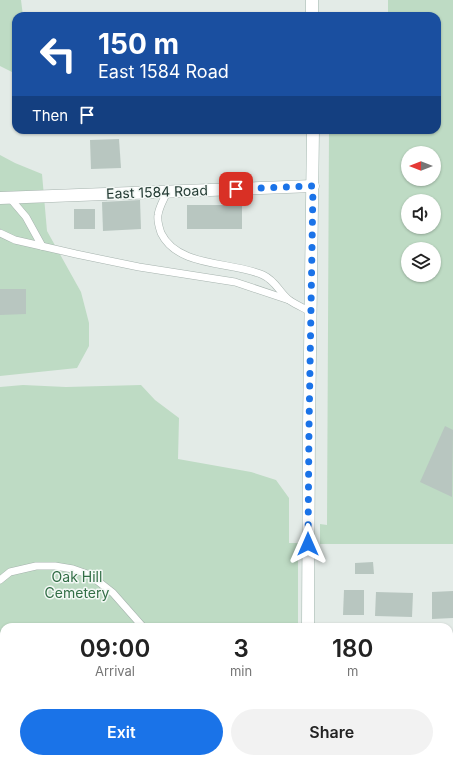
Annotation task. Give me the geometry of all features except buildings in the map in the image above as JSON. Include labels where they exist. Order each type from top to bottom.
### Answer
[{"type":"main road","points":[[312,0],[312,12]]},
{"type":"main road","points":[[308,623],[313,134]]},
{"type":"main road","name":"East 1584 Road","points":[[4,198],[313,186]]},
{"type":"lane","points":[[167,192],[159,211],[158,220],[162,233],[169,244],[184,256],[198,260],[246,268],[264,276],[276,284],[289,300]]},
{"type":"lane","points":[[4,198],[26,217],[42,246]]},
{"type":"lane","points":[[0,233],[15,240],[76,254],[234,282],[289,300],[311,312]]},
{"type":"lane","points":[[0,580],[10,572],[36,566],[55,566],[72,569],[90,575],[113,593],[139,623]]},
{"type":"green space","points":[[0,0],[21,0],[22,12],[12,12],[12,72],[0,66]]},
{"type":"green space","points":[[388,0],[453,0],[453,544],[320,544],[320,524],[327,525],[329,134],[441,134],[441,12],[388,12]]},
{"type":"green space","points":[[0,155],[42,174],[47,231],[81,292],[89,323],[89,346],[77,368],[0,376]]},
{"type":"green space","name":"Oak Hill Cemetery","points":[[23,385],[66,387],[141,385],[155,400],[179,418],[178,459],[251,472],[276,480],[289,498],[289,543],[298,543],[298,623],[0,623],[0,387]]},
{"type":"route","points":[[236,189],[313,186],[308,544]]}]
